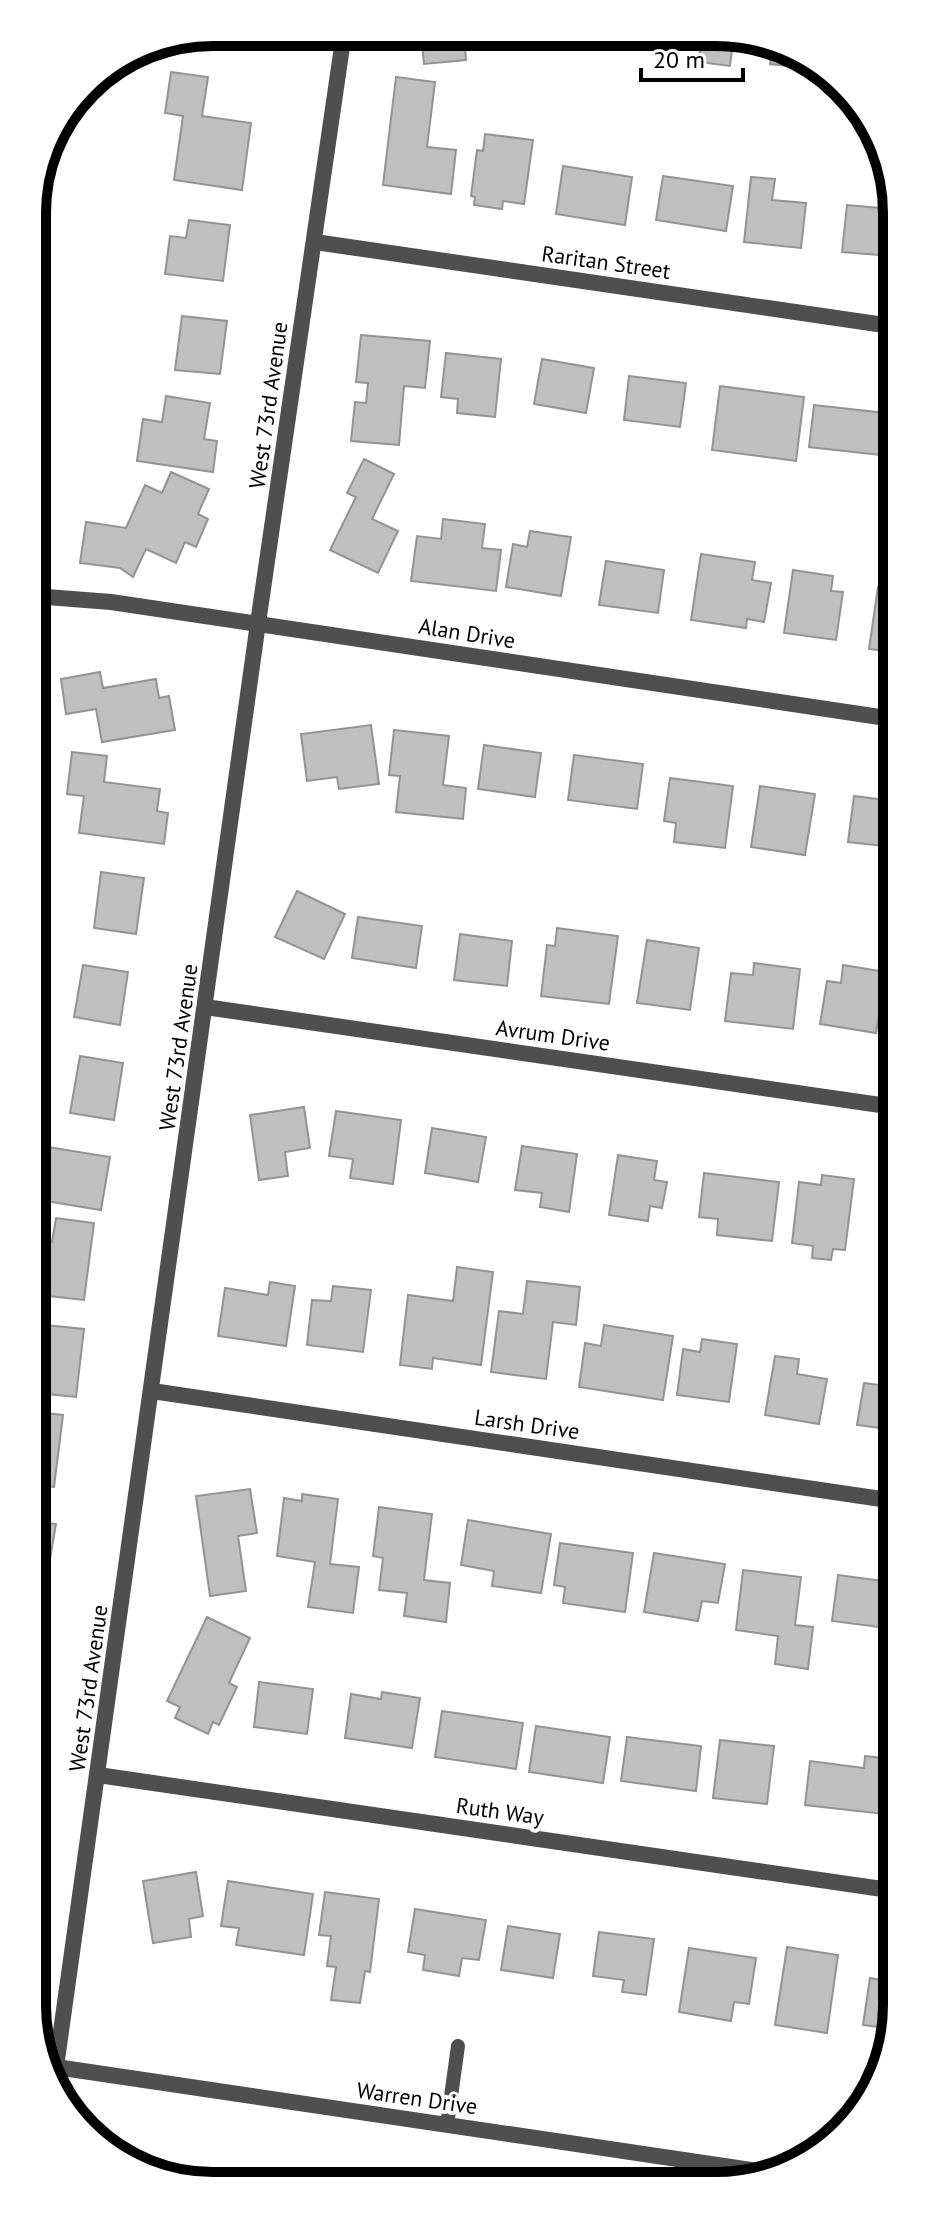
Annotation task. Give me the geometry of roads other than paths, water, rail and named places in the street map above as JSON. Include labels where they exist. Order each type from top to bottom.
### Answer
[{"type":"street","name":"West 73rd Avenue","points":[[57,2062],[258,623],[342,46]]},
{"type":"street","name":"Raritan Street","points":[[315,242],[883,325]]},
{"type":"street","name":"Alan Drive","points":[[46,597],[111,602],[258,623],[883,717]]},
{"type":"street","name":"Avrum Drive","points":[[205,1007],[883,1105]]},
{"type":"street","name":"Larsh Drive","points":[[152,1391],[883,1499]]},
{"type":"street","name":"Ruth Way","points":[[98,1775],[883,1889]]},
{"type":"street","name":"Warren Drive","points":[[58,2067],[745,2169]]},
{"type":"lane","points":[[447,2125],[458,2046]]}]
